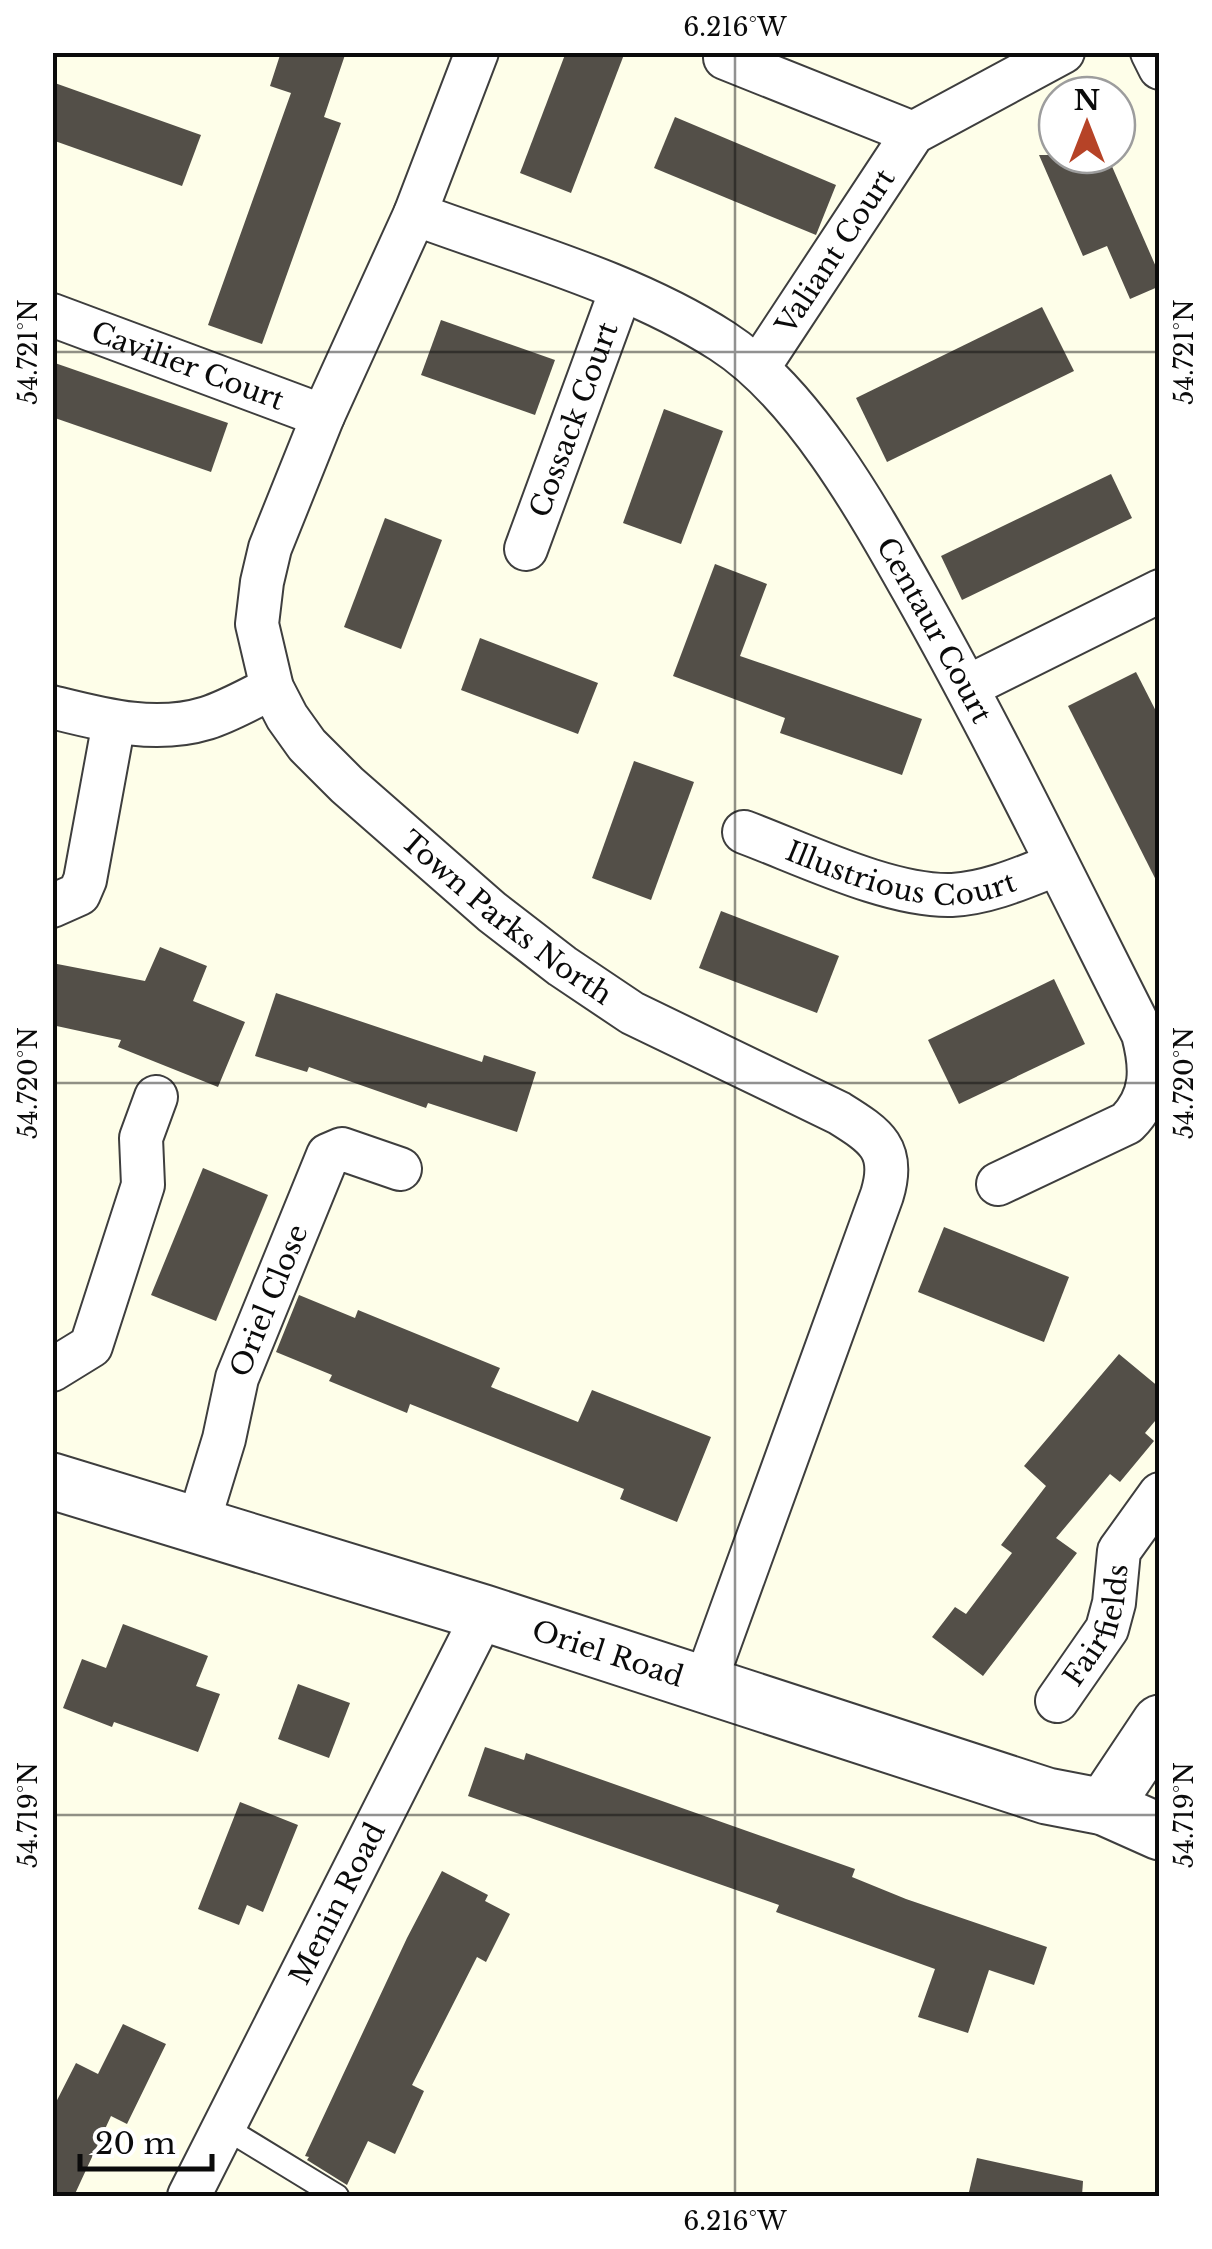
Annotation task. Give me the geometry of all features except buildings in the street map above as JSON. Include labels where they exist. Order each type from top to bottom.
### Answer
[{"type":"street","name":"Town Parks North","points":[[477,52],[415,214],[324,416],[270,548],[257,624],[272,688],[286,717],[307,744],[347,785],[492,912],[632,1013],[839,1113],[864,1128],[886,1154],[887,1178],[882,1195],[704,1686]]},
{"type":"street","name":"Valiant Court","points":[[758,368],[913,134],[1063,52]]},
{"type":"street","points":[[1152,52],[1160,68]]},
{"type":"street","name":"Valiant Court","points":[[725,58],[913,134]]},
{"type":"street","name":"Centaur Court","points":[[415,214],[621,290],[722,341],[758,368],[800,416],[870,514],[968,687],[1143,1034],[1150,1060],[1149,1087],[1141,1109],[1127,1123],[998,1184]]},
{"type":"street","name":"Cossack Court","points":[[526,549],[621,290]]},
{"type":"street","name":"Cavilier Court","points":[[52,315],[324,416]]},
{"type":"street","points":[[968,687],[1160,591]]},
{"type":"street","points":[[52,708],[140,726],[190,722],[212,717],[272,688]]},
{"type":"street","points":[[52,906],[71,900],[85,880],[114,722]]},
{"type":"street","name":"Illustrious Court","points":[[744,832],[886,884],[930,894],[974,892],[1057,864]]},
{"type":"street","points":[[52,1370],[91,1346],[143,1185],[141,1138],[156,1097]]},
{"type":"street","name":"Oriel Close","points":[[198,1524],[224,1439],[237,1378],[328,1155],[342,1148],[400,1169]]},
{"type":"street","name":"Oriel Road","points":[[52,1481],[484,1612],[1047,1796],[1104,1806],[1160,1832]]},
{"type":"street","name":"Fairfields","points":[[1057,1701],[1107,1629],[1119,1551],[1160,1494]]},
{"type":"street","name":"Menin Road","points":[[189,2196],[484,1612]]},
{"type":"street","points":[[1104,1806],[1160,1723]]},
{"type":"lane","points":[[224,2127],[337,2196]]}]
